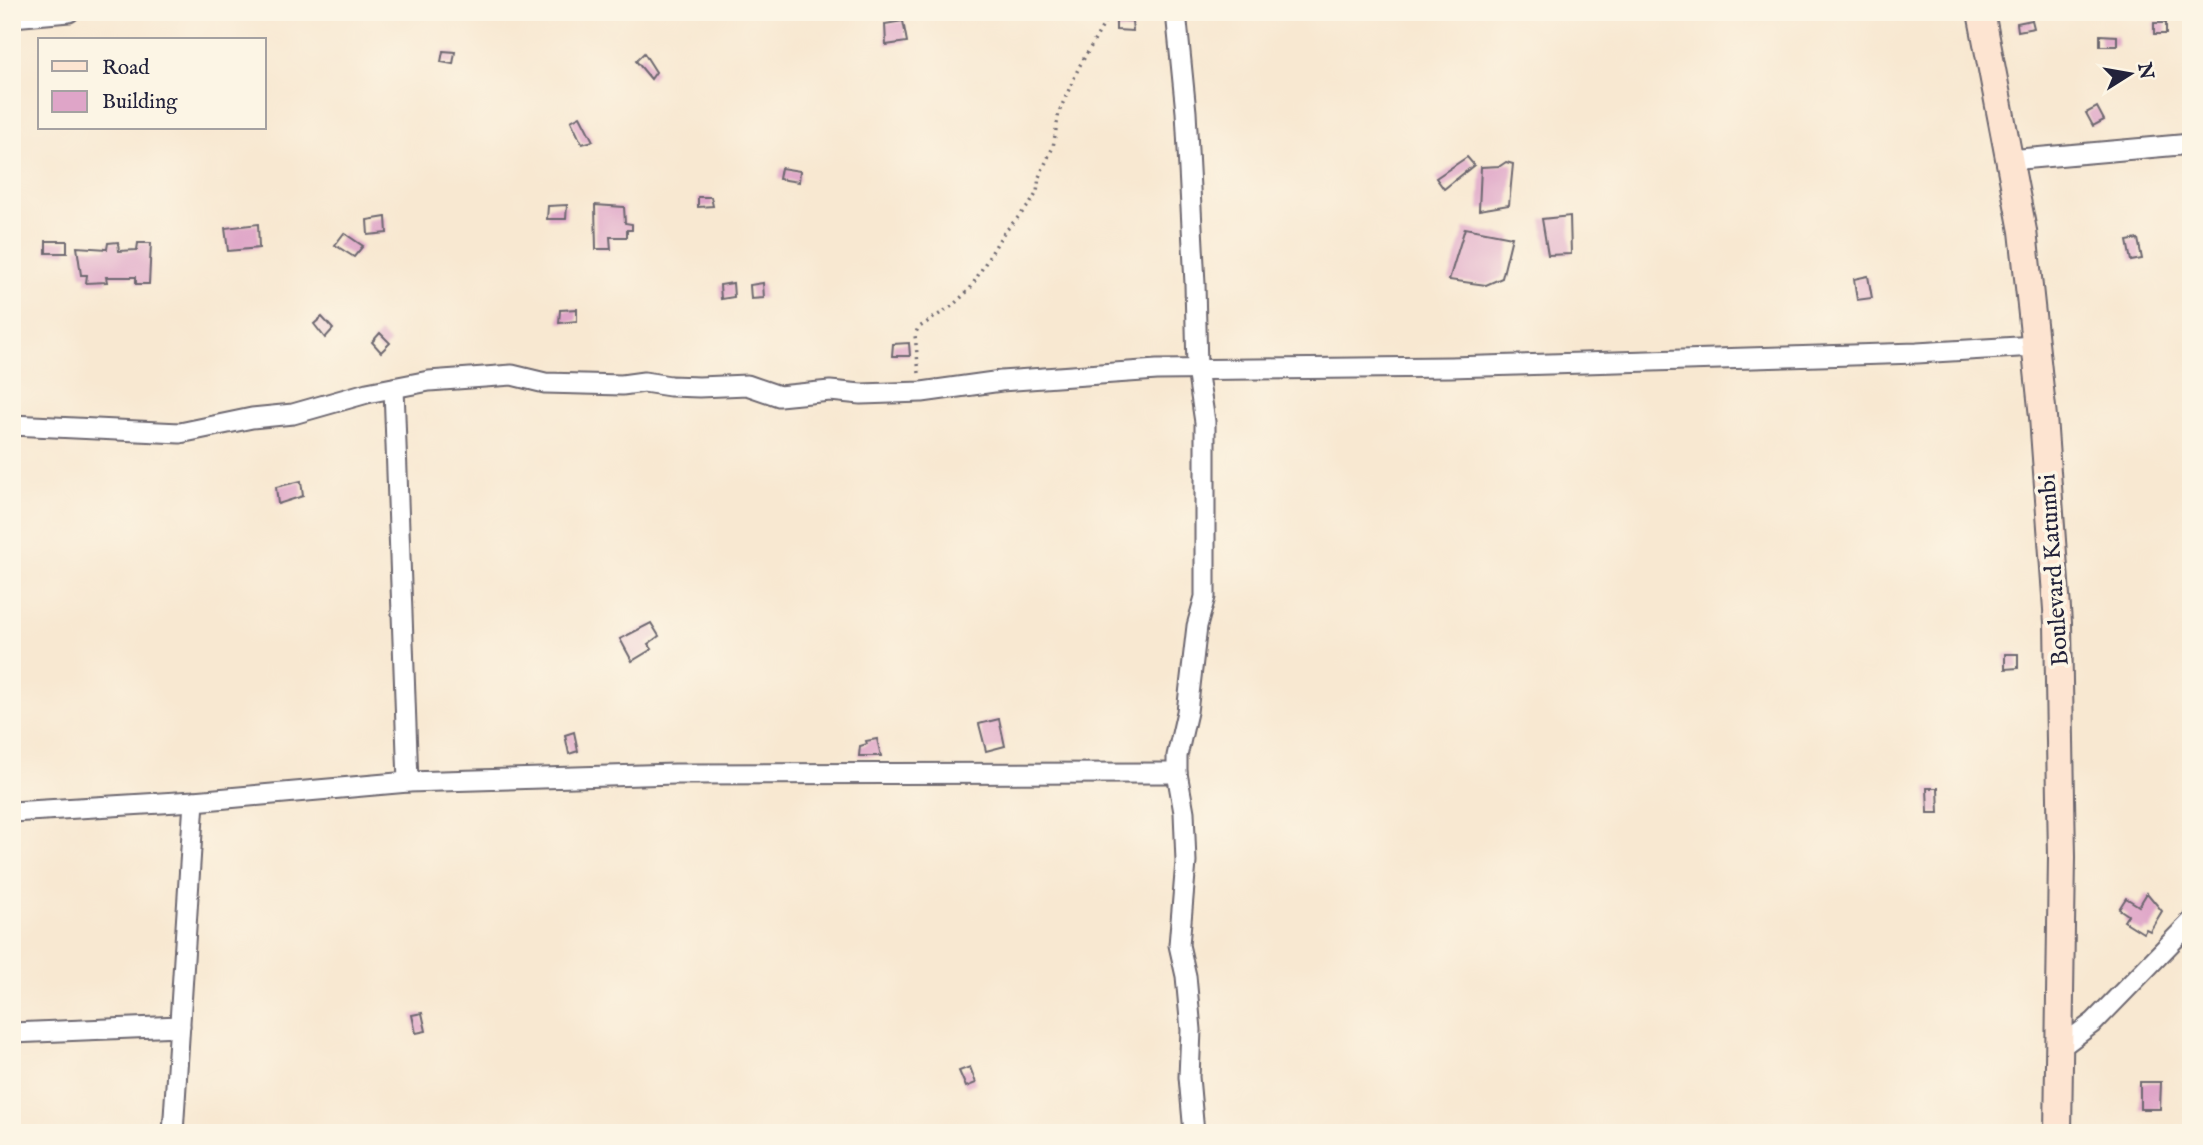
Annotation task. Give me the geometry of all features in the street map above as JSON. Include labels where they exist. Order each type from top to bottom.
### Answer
[{"type":"street","points":[[12,16],[69,12]]},
{"type":"street","points":[[1176,12],[1186,112],[1195,284],[1196,369],[1205,422],[1205,597],[1197,626],[1187,712],[1177,756],[1177,773],[1184,812],[1186,862],[1179,945],[1186,976],[1191,1030],[1189,1077],[1194,1133]]},
{"type":"street","name":"Boulevard Katumbi","points":[[1981,12],[2023,231],[2043,417],[2058,623],[2063,857],[2058,1133]]},
{"type":"street","points":[[2009,160],[2191,144]]},
{"type":"street","points":[[12,425],[180,433],[252,418],[293,414],[367,393],[429,381],[512,375],[545,383],[644,383],[680,387],[747,385],[779,396],[830,391],[861,394],[922,392],[1002,381],[1196,369],[1478,366],[1903,354],[2035,346]]},
{"type":"street","points":[[394,388],[408,782]]},
{"type":"street","points":[[12,811],[194,801],[408,782],[675,774],[1177,773]]},
{"type":"street","points":[[173,1133],[194,801]]},
{"type":"street","points":[[2058,1049],[2094,1022],[2191,922]]},
{"type":"street","points":[[12,1033],[180,1026]]},
{"type":"path","points":[[922,392],[915,335],[918,328],[953,306],[970,289],[1002,234],[1030,204],[1037,191],[1042,168],[1053,147],[1059,112],[1108,12]]},
{"type":"building","points":[[1116,20],[1132,21],[1133,31],[1116,30]]},
{"type":"building","points":[[2032,20],[2034,28],[2018,31],[2017,23]]},
{"type":"building","points":[[903,21],[907,42],[886,45],[885,24]]},
{"type":"building","points":[[2154,23],[2166,23],[2166,34],[2154,34]]},
{"type":"building","points":[[2100,35],[2117,36],[2117,46],[2100,46]]},
{"type":"building","points":[[443,51],[455,52],[453,64],[441,62]]},
{"type":"building","points":[[644,53],[656,72],[651,79],[636,61]]},
{"type":"building","points":[[2097,107],[2104,120],[2093,126],[2086,113]]},
{"type":"building","points":[[580,116],[593,141],[582,144],[571,121]]},
{"type":"building","points":[[1467,157],[1474,165],[1444,189],[1436,178]]},
{"type":"building","points":[[1506,162],[1513,164],[1509,205],[1479,210],[1481,167],[1500,166]]},
{"type":"building","points":[[781,168],[800,171],[799,182],[779,179]]},
{"type":"building","points":[[698,197],[711,197],[713,206],[698,207]]},
{"type":"building","points":[[567,205],[566,219],[547,219],[548,206]]},
{"type":"building","points":[[595,205],[624,207],[625,223],[632,224],[632,230],[627,230],[627,237],[610,237],[611,249],[596,249]]},
{"type":"building","points":[[1570,216],[1571,254],[1548,255],[1542,219]]},
{"type":"building","points":[[386,217],[387,233],[368,235],[367,220]]},
{"type":"building","points":[[258,224],[259,248],[228,251],[225,228]]},
{"type":"building","points":[[1465,228],[1512,237],[1502,278],[1486,285],[1449,280]]},
{"type":"building","points":[[344,233],[363,246],[354,257],[335,245]]},
{"type":"building","points":[[2138,239],[2142,259],[2131,261],[2127,241]]},
{"type":"building","points":[[46,241],[67,241],[67,253],[46,253]]},
{"type":"building","points":[[118,242],[119,251],[137,250],[138,243],[151,243],[149,284],[136,284],[136,277],[106,277],[107,282],[86,283],[87,275],[81,275],[77,247],[107,249],[108,243]]},
{"type":"building","points":[[1868,276],[1872,298],[1857,300],[1854,279]]},
{"type":"building","points":[[733,283],[734,297],[721,299],[720,285]]},
{"type":"building","points":[[763,283],[764,298],[751,299],[750,285]]},
{"type":"building","points":[[577,309],[577,321],[559,323],[560,310]]},
{"type":"building","points":[[322,317],[333,329],[325,338],[314,324]]},
{"type":"building","points":[[380,333],[390,343],[381,352],[372,342]]},
{"type":"building","points":[[909,343],[910,356],[892,356],[893,344]]},
{"type":"building","points":[[301,481],[303,496],[278,504],[276,487]]},
{"type":"building","points":[[651,623],[659,636],[648,644],[652,649],[632,661],[620,639]]},
{"type":"building","points":[[2005,654],[2018,654],[2018,668],[2005,669]]},
{"type":"building","points":[[999,719],[1005,746],[986,751],[979,724]]},
{"type":"building","points":[[574,732],[578,751],[569,754],[565,735]]},
{"type":"building","points":[[877,739],[881,756],[859,756],[860,746],[867,744],[866,741]]},
{"type":"building","points":[[1927,788],[1938,788],[1939,813],[1928,813]]},
{"type":"building","points":[[2147,893],[2162,911],[2150,931],[2146,929],[2143,933],[2124,921],[2128,915],[2119,909],[2126,898],[2139,906]]},
{"type":"building","points":[[422,1013],[426,1031],[416,1033],[412,1015]]},
{"type":"building","points":[[970,1067],[976,1083],[966,1087],[959,1071]]},
{"type":"building","points":[[2140,1082],[2161,1082],[2160,1109],[2140,1109]]}]
